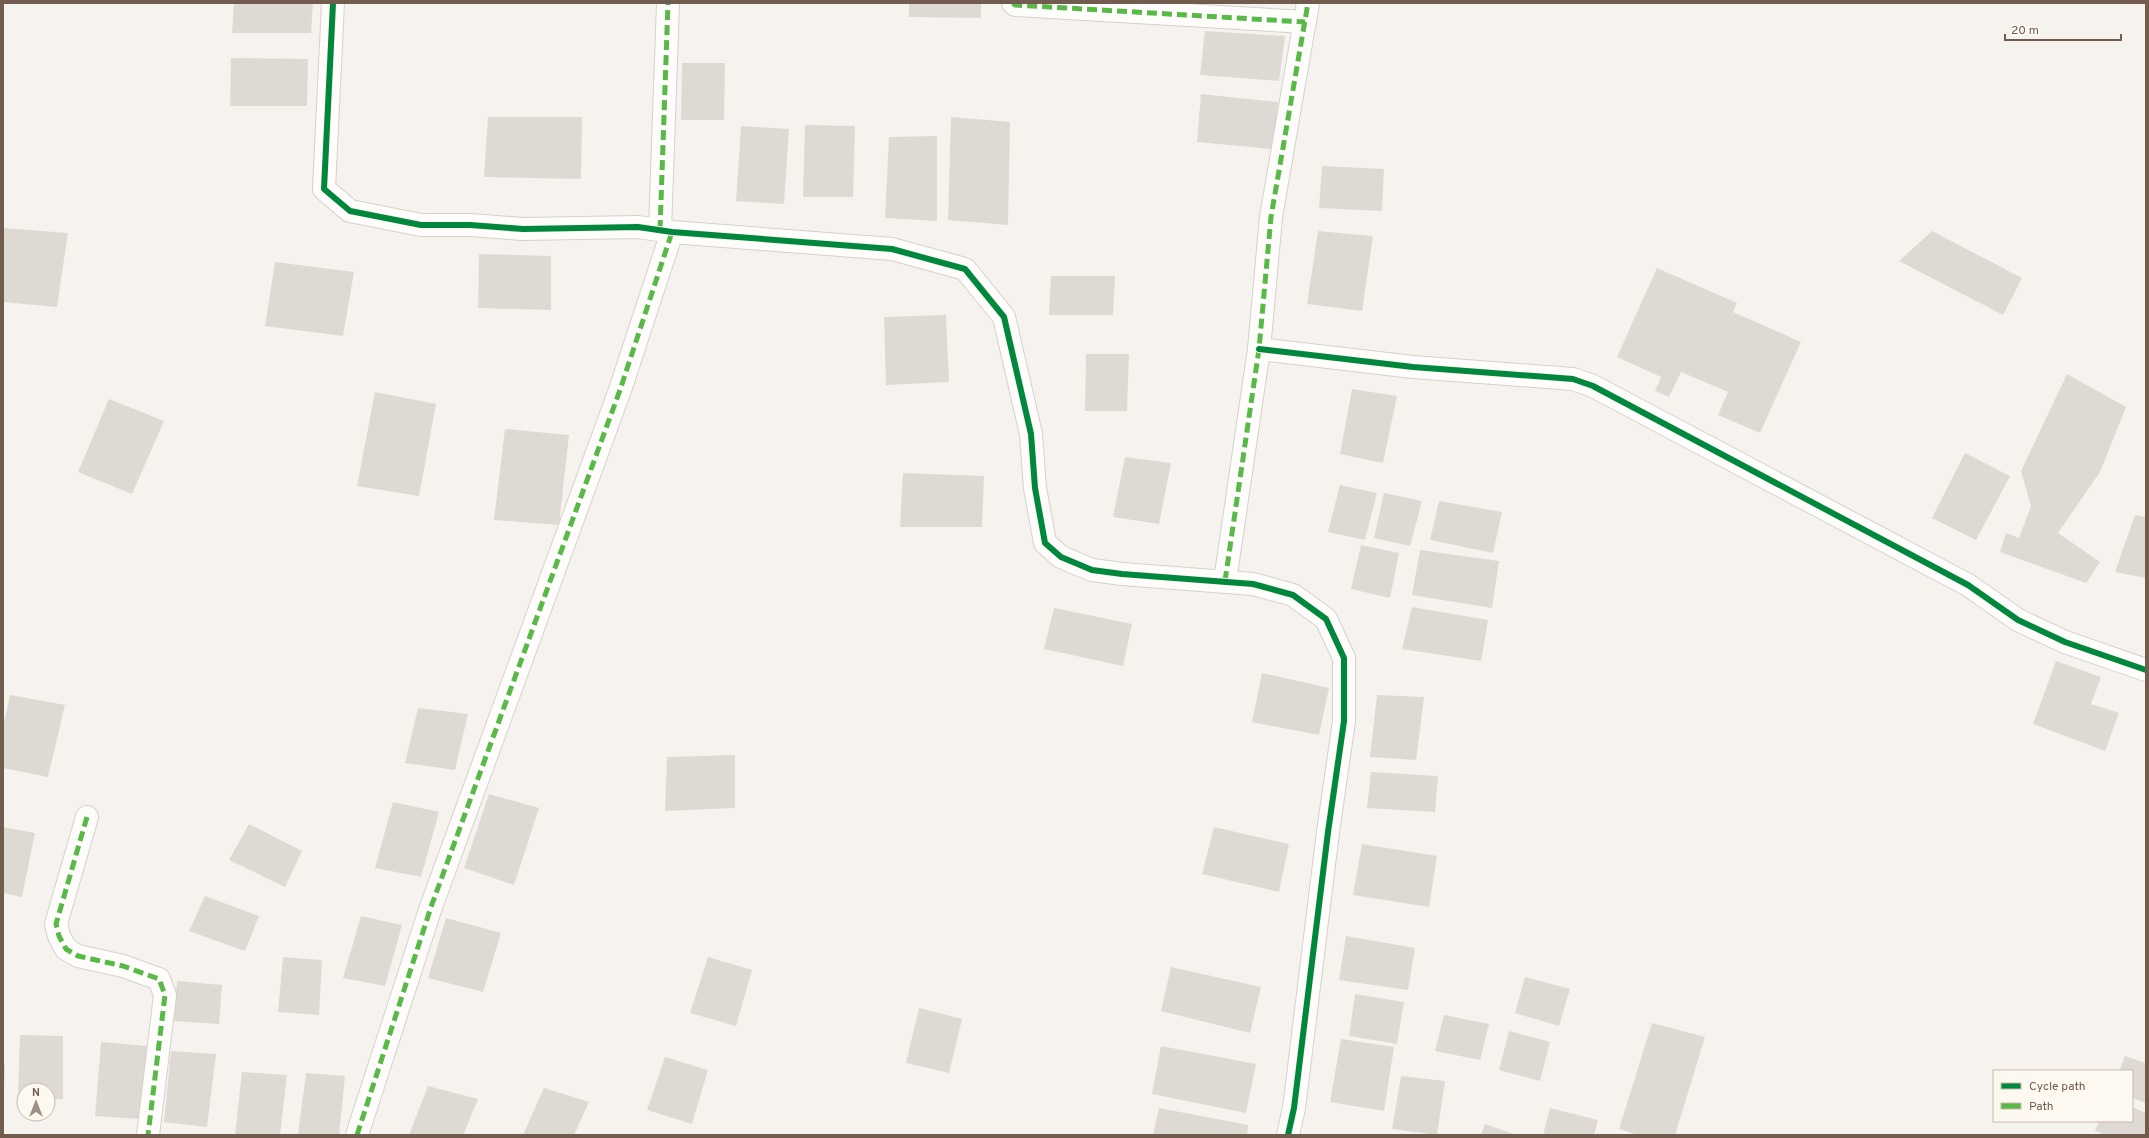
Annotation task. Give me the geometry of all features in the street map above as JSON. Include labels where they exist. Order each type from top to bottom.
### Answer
[{"type":"street","points":[[333,3],[324,189],[350,211],[421,225],[470,225],[523,229],[638,227],[666,231],[892,249],[965,269],[1004,317],[1031,434],[1035,488],[1045,543],[1062,557],[1092,570],[1122,574],[1254,584],[1293,595],[1326,618],[1344,658],[1344,721],[1327,840],[1294,1108],[1288,1135]]},
{"type":"street","points":[[357,1135],[431,907],[620,390],[666,231],[668,3]]},
{"type":"street","points":[[1013,3],[1015,5],[1306,13],[1271,217],[1259,349],[1225,581]]},
{"type":"street","points":[[1259,349],[1413,367],[1574,379],[1593,386],[1968,584],[2018,620],[2065,642],[2146,670]]},
{"type":"street","points":[[87,817],[56,924],[66,949],[78,956],[123,966],[159,979],[166,995],[148,1135]]},
{"type":"building","points":[[234,3],[313,3],[311,33],[232,33]]},
{"type":"building","points":[[909,3],[981,3],[981,18],[909,17]]},
{"type":"building","points":[[1205,31],[1285,36],[1279,81],[1200,75]]},
{"type":"building","points":[[231,58],[308,59],[307,106],[230,106]]},
{"type":"building","points":[[682,63],[725,63],[724,120],[681,120]]},
{"type":"building","points":[[1201,94],[1278,102],[1273,149],[1197,142]]},
{"type":"building","points":[[488,117],[582,117],[581,179],[484,177]]},
{"type":"building","points":[[951,117],[1010,122],[1008,225],[948,220]]},
{"type":"building","points":[[805,125],[855,126],[853,197],[803,197]]},
{"type":"building","points":[[741,126],[789,129],[784,204],[736,201]]},
{"type":"building","points":[[937,136],[937,221],[885,218],[889,137]]},
{"type":"building","points":[[1322,166],[1384,169],[1382,211],[1319,208]]},
{"type":"building","points":[[3,228],[68,233],[57,307],[3,302]]},
{"type":"building","points":[[1318,231],[1373,236],[1362,311],[1307,304]]},
{"type":"building","points":[[1932,231],[2022,278],[2003,315],[1899,261]]},
{"type":"building","points":[[479,254],[551,256],[551,310],[478,308]]},
{"type":"building","points":[[275,262],[354,272],[343,336],[265,326]]},
{"type":"building","points":[[1657,268],[1737,303],[1719,342],[1733,312],[1801,342],[1760,433],[1718,415],[1728,392],[1681,372],[1669,397],[1655,391],[1661,377],[1617,357]]},
{"type":"building","points":[[1051,276],[1115,276],[1113,315],[1049,315]]},
{"type":"building","points":[[946,315],[949,382],[886,385],[884,317]]},
{"type":"building","points":[[1086,354],[1129,354],[1127,411],[1085,411]]},
{"type":"building","points":[[2067,374],[2126,407],[2100,472],[2058,533],[2100,562],[2086,583],[2000,552],[2006,533],[2019,538],[2031,506],[2021,471]]},
{"type":"building","points":[[1352,389],[1397,396],[1383,463],[1340,454]]},
{"type":"building","points":[[375,392],[436,404],[419,496],[357,486]]},
{"type":"building","points":[[109,399],[164,421],[132,494],[78,472]]},
{"type":"building","points":[[505,429],[569,435],[559,525],[494,520]]},
{"type":"building","points":[[1965,453],[2010,476],[1976,540],[1932,518]]},
{"type":"building","points":[[1125,457],[1171,463],[1159,524],[1113,517]]},
{"type":"building","points":[[903,473],[984,476],[982,527],[900,527]]},
{"type":"building","points":[[1340,485],[1377,493],[1365,540],[1328,532]]},
{"type":"building","points":[[1384,493],[1422,501],[1410,546],[1374,538]]},
{"type":"building","points":[[1439,501],[1502,512],[1493,553],[1430,540]]},
{"type":"building","points":[[2135,515],[2146,517],[2146,578],[2115,572]]},
{"type":"building","points":[[1361,545],[1399,553],[1390,598],[1351,589]]},
{"type":"building","points":[[1420,550],[1499,561],[1492,608],[1412,595]]},
{"type":"building","points":[[1412,607],[1488,620],[1481,661],[1402,649]]},
{"type":"building","points":[[1054,608],[1132,624],[1123,666],[1044,649]]},
{"type":"building","points":[[2056,661],[2101,677],[2091,704],[2119,713],[2105,751],[2033,724]]},
{"type":"building","points":[[1262,673],[1329,688],[1319,735],[1252,722]]},
{"type":"building","points":[[10,695],[65,705],[48,777],[3,768],[3,727]]},
{"type":"building","points":[[1377,695],[1424,697],[1416,760],[1370,757]]},
{"type":"building","points":[[418,708],[468,714],[455,770],[405,763]]},
{"type":"building","points":[[735,755],[735,808],[665,811],[667,757]]},
{"type":"building","points":[[1371,772],[1438,776],[1435,812],[1367,808]]},
{"type":"building","points":[[489,794],[539,808],[514,885],[464,868]]},
{"type":"building","points":[[393,802],[439,812],[421,877],[375,868]]},
{"type":"building","points":[[249,824],[302,851],[285,887],[229,860]]},
{"type":"building","points":[[3,827],[35,833],[22,897],[3,893]]},
{"type":"building","points":[[1214,827],[1289,844],[1279,892],[1202,874]]},
{"type":"building","points":[[1362,844],[1437,856],[1429,907],[1353,895]]},
{"type":"building","points":[[205,896],[259,916],[245,951],[189,931]]},
{"type":"building","points":[[361,916],[402,925],[385,986],[343,978]]},
{"type":"building","points":[[446,918],[501,933],[483,992],[428,978]]},
{"type":"building","points":[[1346,936],[1415,948],[1408,990],[1339,980]]},
{"type":"building","points":[[283,957],[322,960],[319,1015],[278,1012]]},
{"type":"building","points":[[708,957],[752,970],[736,1026],[690,1013]]},
{"type":"building","points":[[1171,967],[1261,987],[1250,1033],[1161,1011]]},
{"type":"building","points":[[1525,977],[1570,989],[1559,1026],[1515,1013]]},
{"type":"building","points":[[177,981],[222,985],[219,1024],[174,1021]]},
{"type":"building","points":[[1355,994],[1404,1002],[1397,1044],[1349,1036]]},
{"type":"building","points":[[919,1008],[962,1019],[949,1073],[906,1063]]},
{"type":"building","points":[[1444,1015],[1489,1024],[1480,1060],[1435,1051]]},
{"type":"building","points":[[1652,1023],[1705,1037],[1675,1135],[1638,1135],[1619,1129]]},
{"type":"building","points":[[1509,1031],[1550,1042],[1540,1081],[1499,1070]]},
{"type":"building","points":[[20,1035],[63,1036],[63,1099],[56,1099],[56,1082],[19,1082]]},
{"type":"building","points":[[1341,1039],[1394,1047],[1384,1111],[1330,1102]]},
{"type":"building","points":[[101,1042],[147,1046],[141,1119],[95,1116]]},
{"type":"building","points":[[1161,1046],[1256,1064],[1246,1113],[1152,1094]]},
{"type":"building","points":[[171,1051],[216,1054],[207,1127],[164,1122]]},
{"type":"building","points":[[2125,1056],[2146,1063],[2146,1103],[2133,1098],[2133,1070],[2119,1070]]},
{"type":"building","points":[[665,1057],[708,1070],[692,1124],[647,1110]]},
{"type":"building","points":[[3,1064],[5,1064],[4,1092],[3,1092]]},
{"type":"building","points":[[242,1072],[287,1075],[280,1135],[235,1135]]},
{"type":"building","points":[[306,1073],[345,1076],[339,1135],[298,1135]]},
{"type":"building","points":[[1401,1076],[1445,1081],[1437,1135],[1392,1129]]},
{"type":"building","points":[[428,1086],[478,1099],[463,1135],[409,1135]]},
{"type":"building","points":[[544,1088],[589,1102],[574,1135],[523,1135]]},
{"type":"building","points":[[2133,1107],[2146,1113],[2146,1135],[2105,1135],[2095,1131],[2099,1122],[2133,1122]]},
{"type":"building","points":[[1159,1108],[1248,1125],[1247,1135],[1153,1135]]},
{"type":"building","points":[[1550,1108],[1598,1120],[1594,1135],[1543,1135]]},
{"type":"building","points":[[1485,1124],[1516,1135],[1481,1135]]},
{"type":"marked path","points":[[660,230],[668,3]]},
{"type":"marked path","points":[[1013,3],[1015,5],[1305,22]]},
{"type":"marked path","points":[[1225,581],[1259,349],[1271,217],[1308,3]]},
{"type":"marked path","points":[[357,1135],[431,907],[620,390],[672,232]]},
{"type":"marked path","points":[[87,817],[56,924],[59,936],[66,949],[78,956],[123,966],[159,979],[165,995],[148,1135]]},
{"type":"cycle path","points":[[333,3],[324,189],[350,211],[421,225],[470,225],[523,229],[638,227],[672,232],[892,249],[965,269],[1004,317],[1031,434],[1035,488],[1045,543],[1061,557],[1092,570],[1122,574],[1253,584],[1293,595],[1326,619],[1344,658],[1344,721],[1328,832],[1294,1108],[1288,1135]]},
{"type":"cycle path","points":[[1259,349],[1413,367],[1573,379],[1593,386],[1968,585],[2018,620],[2065,642],[2146,670]]}]
